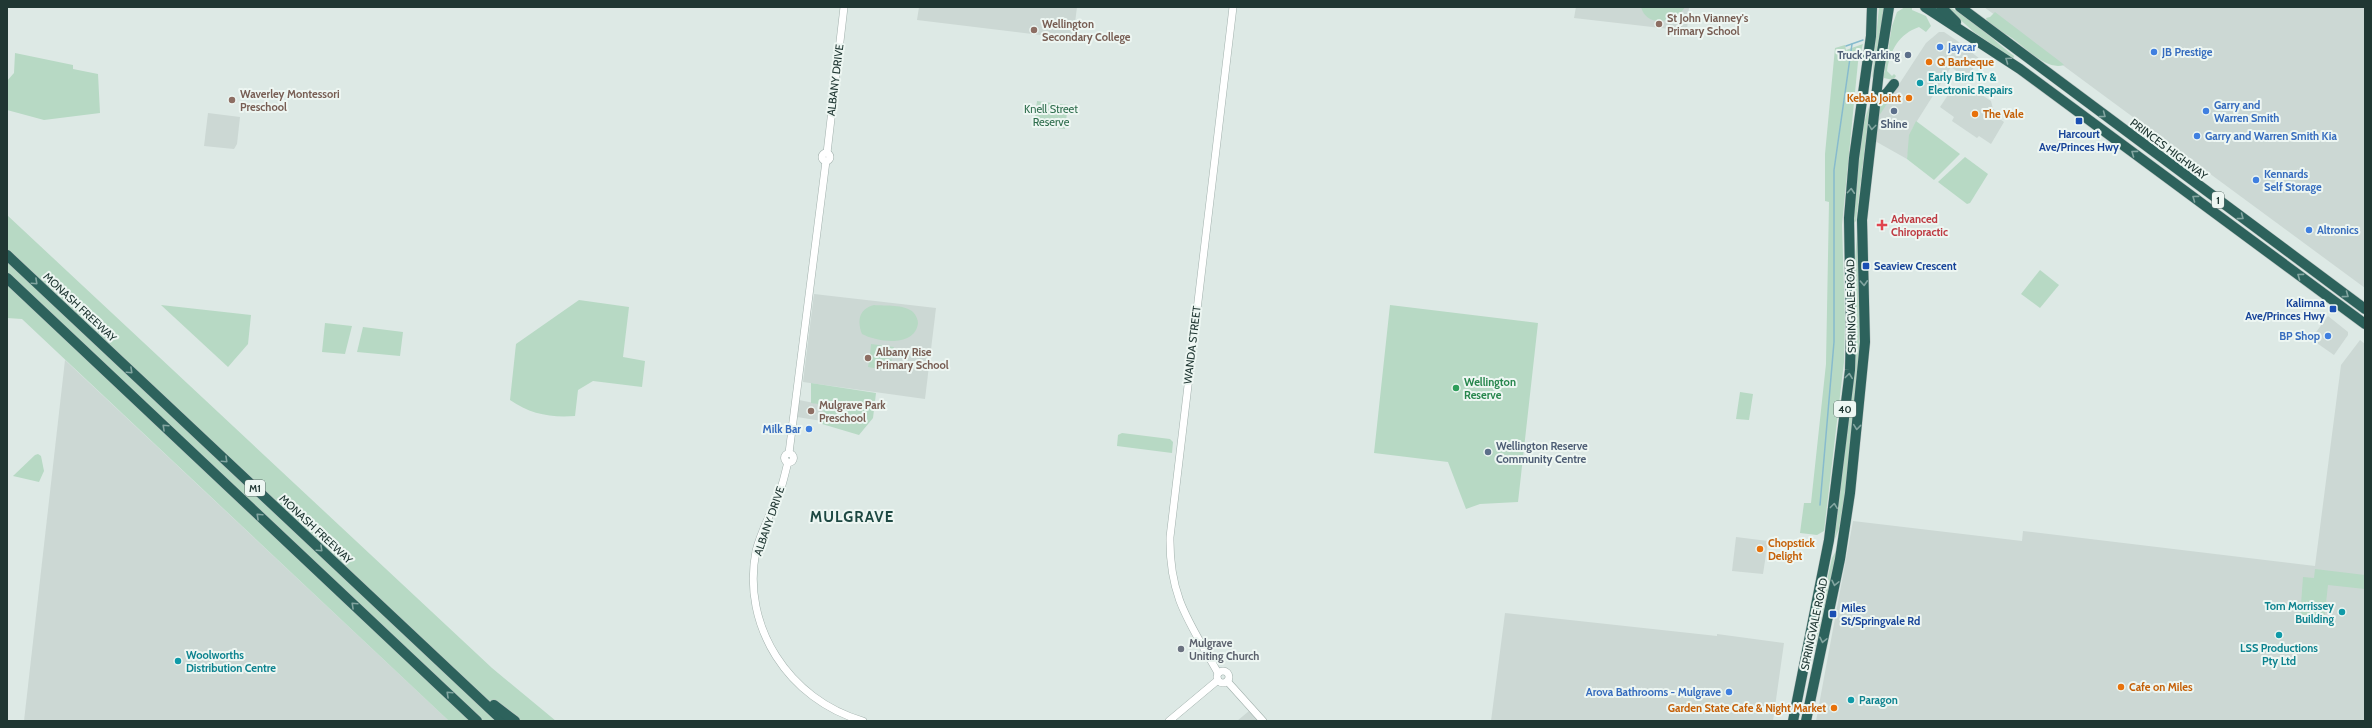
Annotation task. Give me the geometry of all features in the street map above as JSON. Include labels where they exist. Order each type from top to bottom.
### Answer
[{"type":"highway","name":"SPRINGVALE ROAD","points":[[1793,721],[1830,540],[1850,370],[1851,328],[1849,218],[1854,158],[1871,36],[1872,7]]},
{"type":"highway","name":"SPRINGVALE ROAD","points":[[1806,721],[1846,528],[1863,376],[1865,321],[1862,230],[1875,101],[1889,7]]},
{"type":"highway","points":[[1887,22],[1899,7]]},
{"type":"highway","name":"1","points":[[1925,7],[1961,29],[2051,92],[2365,324]]},
{"type":"highway","points":[[1941,7],[1961,29]]},
{"type":"highway","name":"PRINCES HIGHWAY","points":[[1960,7],[2058,82],[2364,308]]},
{"type":"highway","points":[[2051,92],[2058,82]]},
{"type":"highway","points":[[1875,101],[1888,93],[1894,84]]},
{"type":"highway","name":"MONASH FREEWAY","points":[[7,255],[503,721]]},
{"type":"highway","name":"M1","points":[[7,278],[477,721]]},
{"type":"highway","points":[[2355,317],[2364,308]]},
{"type":"highway","points":[[1804,663],[1818,664]]},
{"type":"highway","points":[[456,676],[515,721]]},
{"type":"street","name":"ALBANY DRIVE","points":[[844,7],[827,153],[822,156],[826,161],[789,454],[793,458],[788,462],[779,493],[757,550],[753,582],[758,619],[769,646],[788,674],[802,688],[821,702],[863,721]]},
{"type":"street","name":"WANDA STREET","points":[[1227,681],[1228,673],[1224,671],[1218,676],[1190,626],[1179,601],[1172,568],[1170,537],[1233,7]]},
{"type":"street","points":[[1169,721],[1218,676],[1223,683],[1227,681],[1263,721]]},
{"type":"shaded area","name":"Wellington Secondary College","points":[[919,7],[1077,7],[1073,39],[917,20]]},
{"type":"shaded area","name":"St John Vianney's Primary School","points":[[1576,7],[1689,7],[1687,31],[1574,18]]},
{"type":"shaded area","points":[[1984,7],[2365,7],[2365,288],[2099,92]]},
{"type":"shaded area","points":[[1939,32],[1944,32],[1980,59],[1966,78],[1951,67],[1912,129],[1907,159],[1875,141],[1877,118],[1926,43]]},
{"type":"shaded area","points":[[1970,87],[1991,101],[1993,109],[1996,111],[1994,115],[2004,122],[1991,144],[1979,136],[1977,138],[1952,121],[1954,117],[1940,107],[1952,89]]},
{"type":"shaded area","points":[[208,113],[240,117],[237,144],[234,149],[204,146]]},
{"type":"shaded area","name":"Albany Rise Primary School","points":[[814,294],[936,308],[925,399],[803,382]]},
{"type":"shaded area","points":[[2328,316],[2348,332],[2348,335],[2334,355],[2311,339]]},
{"type":"shaded area","points":[[2360,340],[2365,344],[2365,721],[1816,721],[1853,521],[2022,541],[2023,531],[2315,566],[2341,365]]},
{"type":"shaded area","points":[[65,360],[449,721],[24,721]]},
{"type":"shaded area","name":"Mulgrave Park Preschool","points":[[799,400],[824,405],[822,421],[797,417]]},
{"type":"shaded area","points":[[1736,537],[1768,541],[1763,574],[1732,571]]},
{"type":"shaded area","points":[[1505,613],[1717,636],[1717,634],[1784,643],[1773,721],[1491,721]]},
{"type":"shaded area","points":[[1249,711],[1258,721],[1237,721]]},
{"type":"green space","points":[[1641,7],[1685,7],[1681,12],[1669,19],[1655,21],[1644,14]]},
{"type":"green space","points":[[1879,7],[1885,7],[1875,72],[1872,78]]},
{"type":"green space","points":[[1905,7],[1912,8],[1912,10],[1926,16],[1931,26],[1926,32],[1919,27],[1901,38],[1893,50],[1888,63],[1887,71],[1892,76],[1894,74],[1896,76],[1893,80],[1884,78],[1892,26],[1897,12]]},
{"type":"green space","points":[[1946,7],[1961,13],[2014,56],[2013,59],[1975,33]]},
{"type":"green space","points":[[1995,12],[2064,65],[2050,65],[2036,57],[2012,38],[1993,28],[1986,18],[1990,17]]},
{"type":"green space","points":[[1863,44],[1858,62],[1842,225],[1845,321],[1844,362],[1824,531],[1817,535],[1800,533],[1804,503],[1811,503],[1826,364],[1829,202],[1825,201],[1825,154],[1835,48],[1845,45],[1846,50]]},
{"type":"green space","points":[[15,53],[73,65],[73,69],[98,74],[100,113],[44,120],[7,110],[7,81],[14,73]]},
{"type":"green space","points":[[1887,97],[1890,99],[1877,119],[1879,103]]},
{"type":"green space","name":"Knell Street Reserve","points":[[1037,101],[1068,105],[1065,129],[1034,125]]},
{"type":"green space","points":[[1870,105],[1856,221],[1854,223],[1853,212],[1857,162],[1863,128]]},
{"type":"green space","points":[[1916,121],[1960,154],[1934,180],[1907,159],[1909,135]]},
{"type":"green space","points":[[1965,157],[1988,174],[1970,203],[1967,204],[1938,182]]},
{"type":"green space","points":[[7,215],[492,668],[556,721],[449,721],[22,319],[7,318]]},
{"type":"green space","points":[[1857,234],[1862,325],[1848,475],[1839,529],[1835,539]]},
{"type":"green space","points":[[2040,270],[2059,285],[2040,308],[2021,294]]},
{"type":"green space","points":[[579,300],[629,307],[623,357],[645,361],[642,387],[593,381],[578,390],[575,416],[549,416],[525,409],[510,400],[516,344]]},
{"type":"green space","points":[[161,305],[251,315],[248,344],[228,367]]},
{"type":"green space","points":[[874,305],[909,309],[914,313],[918,320],[915,331],[903,340],[894,341],[886,341],[862,334],[860,329],[860,316],[865,309]]},
{"type":"green space","name":"Wellington Reserve","points":[[1390,305],[1538,323],[1518,502],[1480,504],[1466,509],[1448,462],[1374,453]]},
{"type":"green space","points":[[325,323],[352,326],[345,354],[322,352]]},
{"type":"green space","points":[[363,327],[403,332],[400,356],[357,352]]},
{"type":"green space","points":[[871,344],[894,347],[892,358],[870,355]]},
{"type":"green space","points":[[870,356],[892,359],[890,371],[868,367]]},
{"type":"green space","points":[[811,383],[876,393],[873,418],[859,435],[822,424],[824,405],[811,403]]},
{"type":"green space","points":[[1740,392],[1753,394],[1749,420],[1736,419]]},
{"type":"green space","points":[[1122,433],[1170,439],[1173,442],[1172,453],[1117,446],[1118,435]]},
{"type":"green space","points":[[38,454],[41,456],[44,471],[39,482],[13,476],[35,455]]},
{"type":"green space","points":[[1837,549],[1814,652],[1811,651],[1812,646],[1832,558]]},
{"type":"green space","points":[[2315,569],[2365,575],[2365,589],[2328,585],[2324,621],[2300,618],[2303,577],[2314,578]]},
{"type":"waterway","points":[[1846,46],[1863,40]]},
{"type":"waterway","points":[[1820,505],[1834,342],[1834,170],[1852,44]]},
{"type":"place","name":"St John Vianney's Primary School","points":[[1659,24]]},
{"type":"place","name":"Wellington Secondary College","points":[[1034,30]]},
{"type":"place","name":"Jaycar","points":[[1940,47]]},
{"type":"place","name":"JB Prestige","points":[[2154,52]]},
{"type":"place","name":"Truck Parking","points":[[1908,55]]},
{"type":"place","name":"Q Barbeque","points":[[1929,62]]},
{"type":"place","name":"Early Bird Tv & Electronic Repairs","points":[[1920,83]]},
{"type":"place","name":"Kebab Joint","points":[[1909,98]]},
{"type":"place","name":"Waverley Montessori Preschool","points":[[232,100]]},
{"type":"place","name":"Shine","points":[[1894,111]]},
{"type":"place","name":"Garry and Warren Smith","points":[[2206,111]]},
{"type":"place","name":"The Vale","points":[[1975,114]]},
{"type":"place","name":"Harcourt Ave/Princes Hwy","points":[[2079,121]]},
{"type":"place","name":"Garry and Warren Smith Kia","points":[[2197,136]]},
{"type":"place","name":"Kennards Self Storage","points":[[2256,180]]},
{"type":"place","name":"Advanced Chiropractic","points":[[1882,225]]},
{"type":"place","name":"Altronics","points":[[2309,230]]},
{"type":"place","name":"Seaview Crescent","points":[[1866,266]]},
{"type":"place","name":"Kalimna Ave/Princes Hwy","points":[[2333,309]]},
{"type":"place","name":"BP Shop","points":[[2328,336]]},
{"type":"place","name":"Albany Rise Primary School","points":[[868,358]]},
{"type":"place","name":"Wellington Reserve","points":[[1456,388]]},
{"type":"place","name":"Mulgrave Park Preschool","points":[[811,411]]},
{"type":"place","name":"Milk Bar","points":[[809,429]]},
{"type":"place","name":"Wellington Reserve Community Centre","points":[[1488,452]]},
{"type":"place","name":"Chopstick Delight","points":[[1760,549]]},
{"type":"place","name":"Tom Morrissey Building","points":[[2342,612]]},
{"type":"place","name":"Miles St/Springvale Rd","points":[[1833,614]]},
{"type":"place","name":"LSS Productions Pty Ltd","points":[[2279,635]]},
{"type":"place","name":"Mulgrave Uniting Church","points":[[1181,649]]},
{"type":"place","name":"Woolworths Distribution Centre","points":[[178,661]]},
{"type":"place","name":"Cafe on Miles","points":[[2121,687]]},
{"type":"place","name":"Arova Bathrooms - Mulgrave","points":[[1729,692]]},
{"type":"place","name":"Paragon","points":[[1851,700]]},
{"type":"place","name":"Garden State Cafe & Night Market","points":[[1834,708]]},
{"type":"district","name":"MULGRAVE","points":[[852,517]]}]
